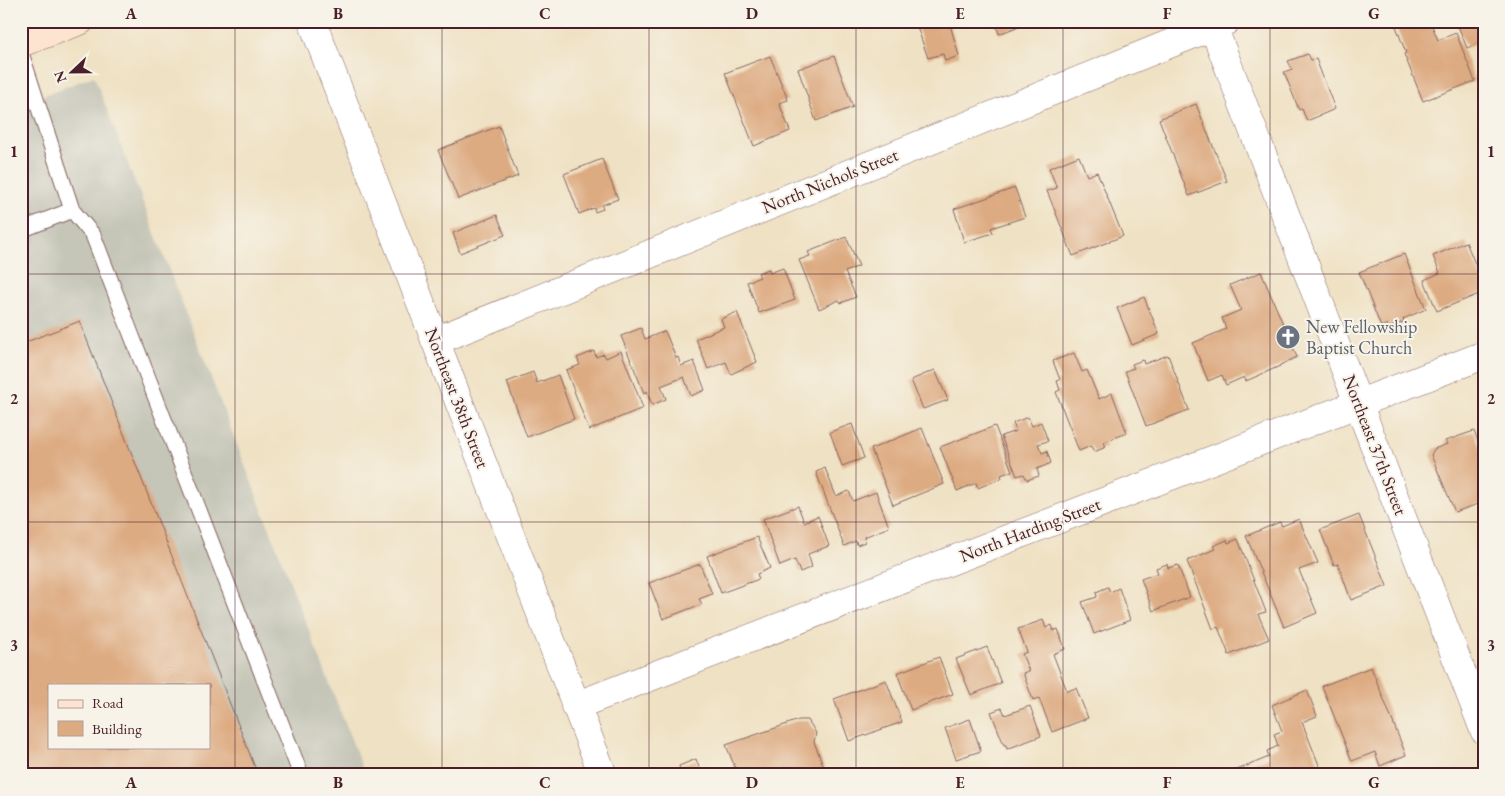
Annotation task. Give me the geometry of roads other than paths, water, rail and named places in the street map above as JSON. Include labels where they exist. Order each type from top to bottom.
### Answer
[{"type":"main road","points":[[21,43],[80,21]]},
{"type":"street","name":"Northeast 38th Street","points":[[312,21],[603,775]]},
{"type":"street","name":"North Nichols Street","points":[[435,341],[1217,23]]},
{"type":"street","name":"Northeast 37th Street","points":[[1217,23],[1358,404],[1484,730]]},
{"type":"street","name":"North Harding Street","points":[[575,706],[1484,355]]},
{"type":"lane","points":[[21,53],[72,210],[93,235],[301,775]]},
{"type":"lane","points":[[21,230],[72,210]]},
{"type":"place","name":"New Fellowship Baptist Church","points":[[1288,337]]}]
